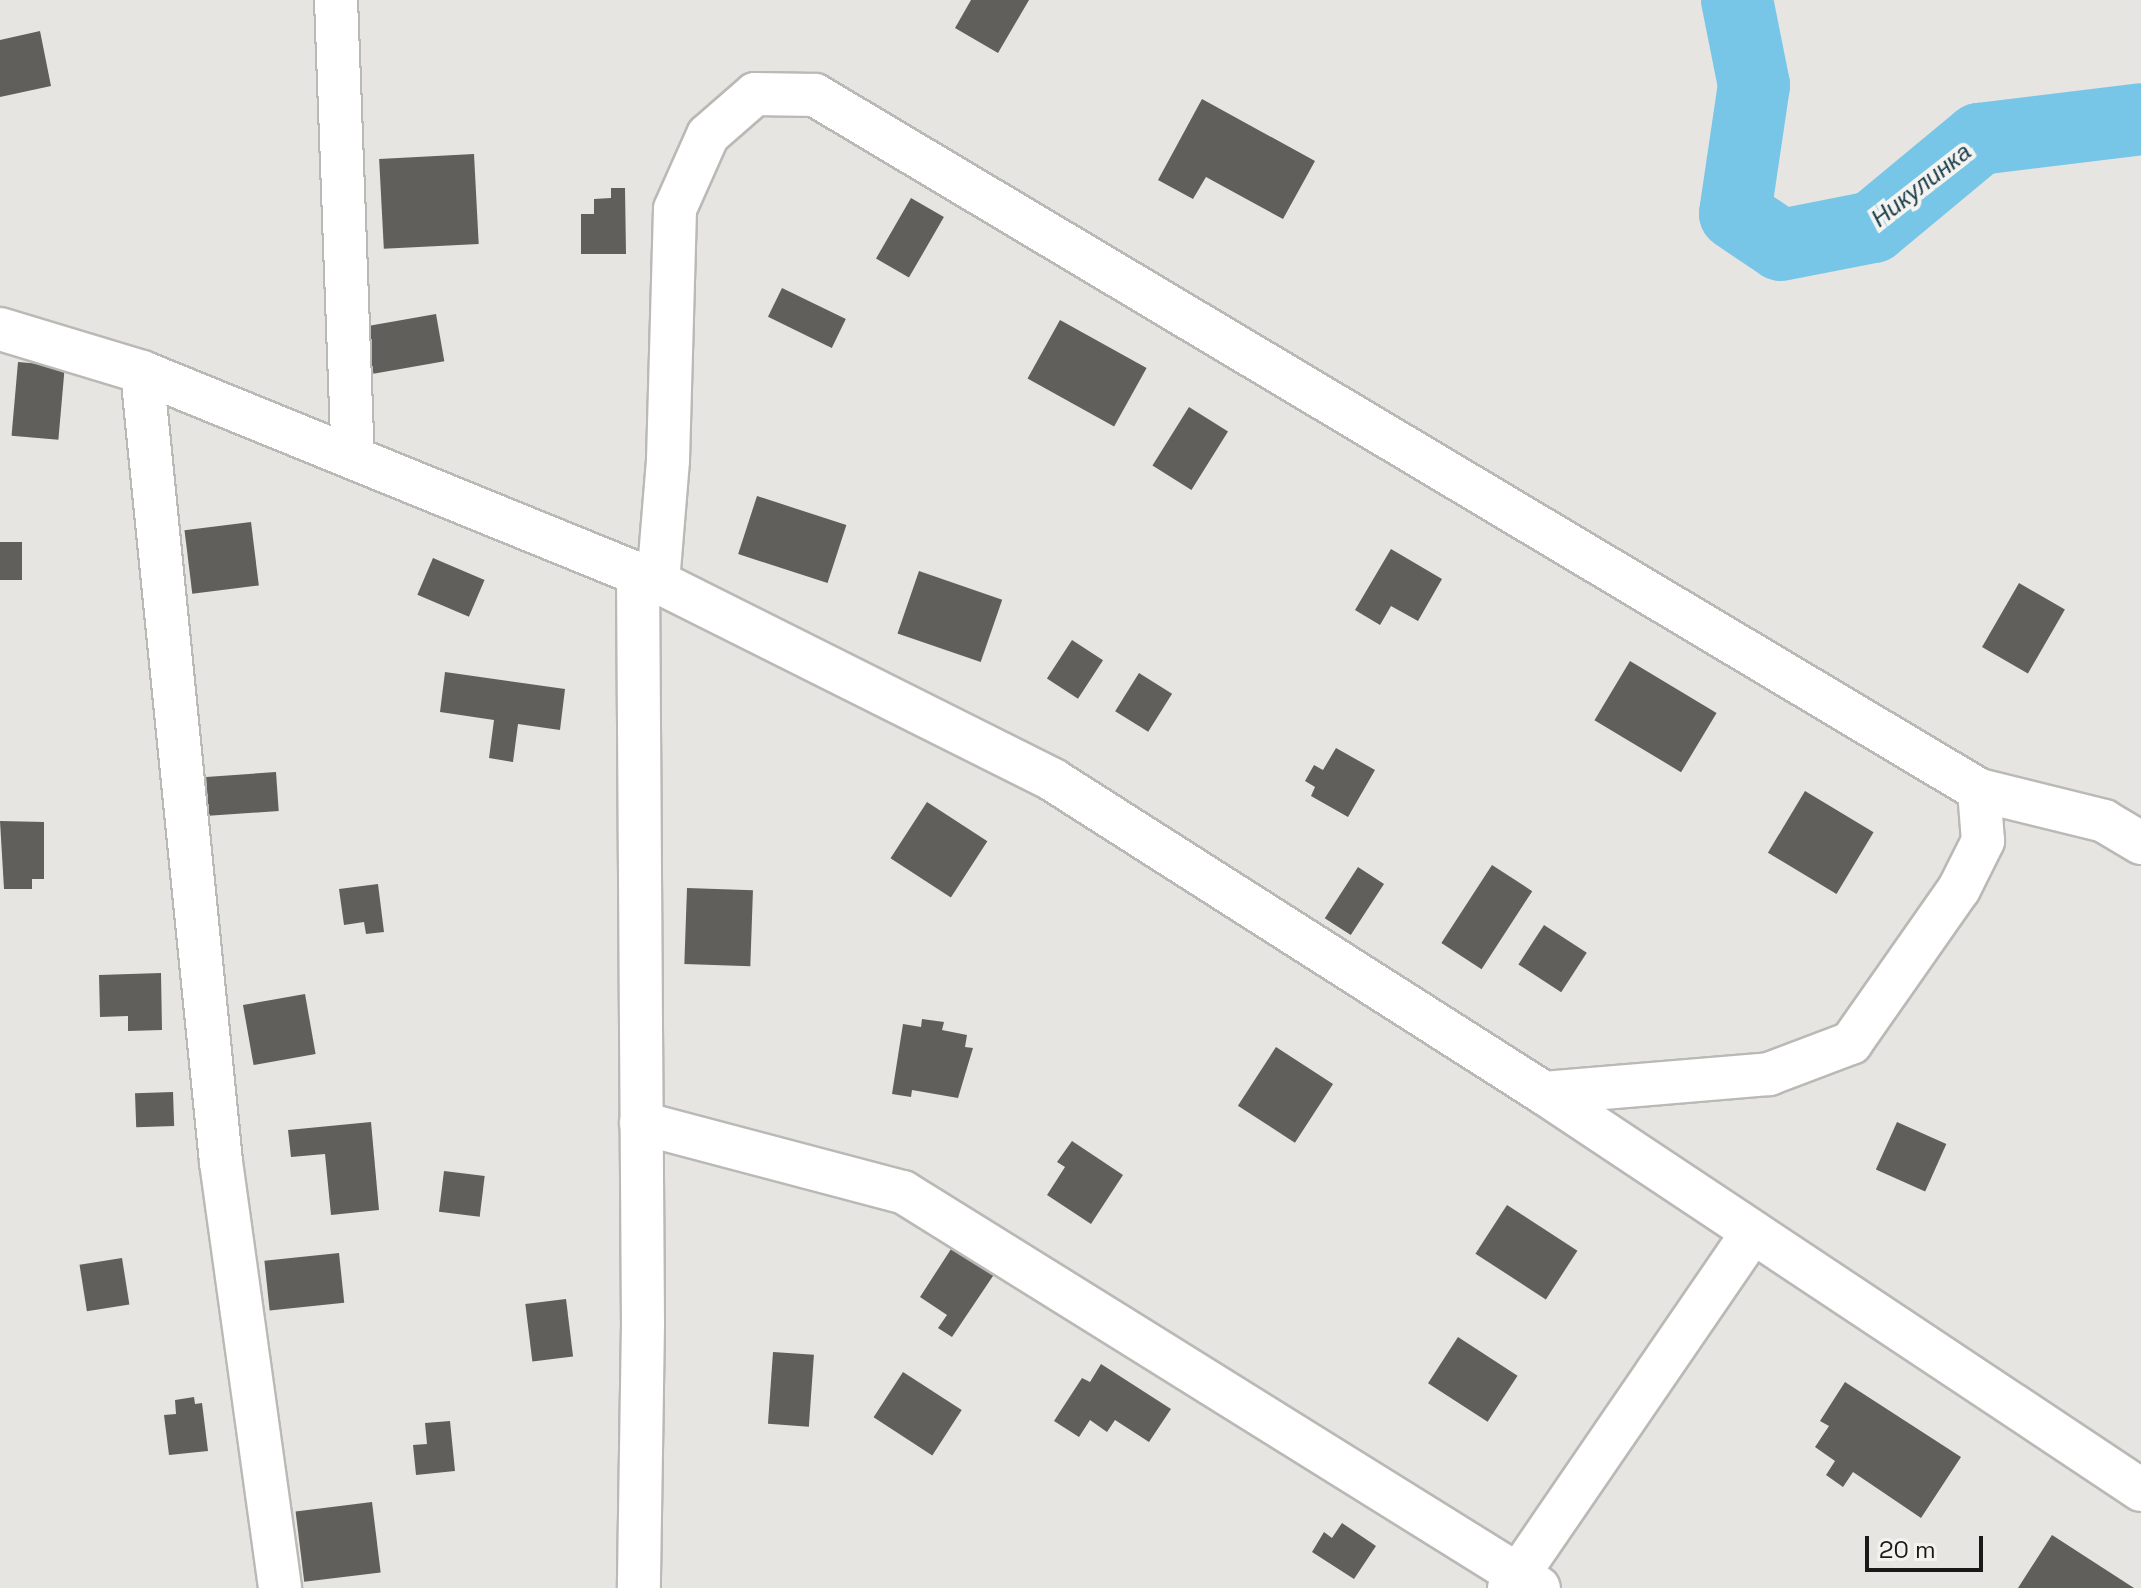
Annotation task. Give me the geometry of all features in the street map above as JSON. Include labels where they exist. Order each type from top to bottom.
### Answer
[{"type":"street","points":[[336,0],[353,456]]},
{"type":"street","points":[[639,1588],[648,577],[668,460],[675,209],[708,135],[755,94],[815,95],[1979,790],[2104,821],[2141,843]]},
{"type":"street","points":[[0,329],[142,372],[648,577],[1053,780],[1544,1093],[1751,1235],[2141,1490]]},
{"type":"street","points":[[142,372],[221,1162],[280,1588]]},
{"type":"street","points":[[1544,1093],[1769,1074],[1851,1043],[1959,889],[1983,841],[1979,790]]},
{"type":"street","points":[[641,1123],[903,1192],[1522,1583],[1751,1235]]},
{"type":"building","points":[[971,0],[1029,0],[998,53],[955,28]]},
{"type":"building","points":[[40,31],[51,86],[0,97],[0,40]]},
{"type":"building","points":[[1202,99],[1315,161],[1283,219],[1206,177],[1193,199],[1158,180]]},
{"type":"building","points":[[474,154],[479,244],[384,249],[379,159]]},
{"type":"building","points":[[611,188],[625,188],[626,254],[581,254],[581,214],[594,214],[594,199],[611,198]]},
{"type":"building","points":[[911,198],[944,217],[909,278],[876,259]]},
{"type":"building","points":[[782,288],[846,319],[832,348],[768,317]]},
{"type":"building","points":[[436,314],[444,361],[373,374],[365,327]]},
{"type":"building","points":[[1060,320],[1147,368],[1114,427],[1028,379]]},
{"type":"building","points":[[18,362],[65,366],[58,440],[12,436]]},
{"type":"building","points":[[1189,407],[1228,431],[1191,490],[1152,466]]},
{"type":"building","points":[[757,496],[846,525],[828,583],[738,554]]},
{"type":"building","points":[[251,522],[259,586],[192,594],[184,530]]},
{"type":"building","points":[[0,542],[22,542],[22,580],[0,580]]},
{"type":"building","points":[[1391,549],[1442,579],[1418,621],[1391,606],[1380,625],[1355,610]]},
{"type":"building","points":[[433,558],[485,580],[469,617],[417,595]]},
{"type":"building","points":[[919,571],[1002,600],[981,662],[898,633]]},
{"type":"building","points":[[2019,583],[2065,609],[2028,674],[1982,647]]},
{"type":"building","points":[[1072,640],[1103,660],[1078,699],[1047,679]]},
{"type":"building","points":[[1630,661],[1717,713],[1681,772],[1594,720]]},
{"type":"building","points":[[445,672],[565,689],[560,730],[518,724],[513,762],[489,758],[494,720],[440,712]]},
{"type":"building","points":[[1139,673],[1172,694],[1148,732],[1115,711]]},
{"type":"building","points":[[1336,748],[1375,770],[1348,817],[1311,796],[1315,787],[1305,781],[1314,765],[1323,770]]},
{"type":"building","points":[[276,772],[279,811],[209,816],[206,777]]},
{"type":"building","points":[[1805,791],[1874,832],[1836,894],[1768,853]]},
{"type":"building","points":[[927,802],[987,841],[951,897],[891,858]]},
{"type":"building","points":[[0,821],[44,822],[44,879],[32,879],[32,889],[4,889]]},
{"type":"building","points":[[1492,865],[1532,891],[1482,969],[1441,943]]},
{"type":"building","points":[[1358,867],[1384,884],[1351,935],[1325,918]]},
{"type":"building","points":[[378,884],[384,932],[366,934],[364,922],[344,925],[339,889]]},
{"type":"building","points":[[687,888],[753,890],[750,966],[684,964]]},
{"type":"building","points":[[1544,925],[1587,953],[1561,992],[1518,964]]},
{"type":"building","points":[[161,973],[162,1030],[128,1031],[128,1016],[100,1017],[99,975]]},
{"type":"building","points":[[305,994],[316,1054],[254,1065],[243,1005]]},
{"type":"building","points":[[922,1019],[944,1022],[942,1030],[967,1035],[965,1047],[973,1048],[958,1098],[912,1090],[911,1097],[892,1094],[903,1024],[921,1027]]},
{"type":"building","points":[[1276,1047],[1333,1084],[1295,1143],[1238,1106]]},
{"type":"building","points":[[173,1092],[174,1126],[136,1127],[135,1093]]},
{"type":"building","points":[[371,1122],[379,1210],[331,1215],[325,1154],[291,1157],[288,1130]]},
{"type":"building","points":[[1897,1122],[1946,1144],[1925,1191],[1876,1170]]},
{"type":"building","points":[[1072,1141],[1123,1175],[1091,1224],[1047,1195],[1065,1167],[1057,1162]]},
{"type":"building","points":[[444,1171],[485,1176],[480,1217],[439,1212]]},
{"type":"building","points":[[1507,1205],[1577,1251],[1546,1299],[1475,1254]]},
{"type":"building","points":[[953,1246],[995,1273],[952,1337],[938,1328],[947,1315],[920,1297]]},
{"type":"building","points":[[339,1253],[344,1303],[270,1311],[264,1261]]},
{"type":"building","points":[[122,1258],[129,1304],[87,1311],[80,1265]]},
{"type":"building","points":[[566,1299],[573,1357],[532,1362],[525,1304]]},
{"type":"building","points":[[1458,1337],[1518,1376],[1488,1422],[1428,1383]]},
{"type":"building","points":[[773,1352],[814,1355],[809,1427],[768,1424]]},
{"type":"building","points":[[1101,1364],[1171,1409],[1149,1442],[1115,1420],[1107,1432],[1090,1420],[1079,1437],[1054,1421],[1082,1378],[1090,1382]]},
{"type":"building","points":[[903,1372],[962,1410],[932,1455],[874,1417]]},
{"type":"building","points":[[1845,1382],[1961,1457],[1921,1518],[1853,1472],[1843,1487],[1826,1475],[1835,1461],[1815,1447],[1829,1426],[1820,1421]]},
{"type":"building","points":[[194,1397],[195,1404],[202,1403],[208,1451],[169,1455],[164,1415],[176,1414],[175,1400]]},
{"type":"building","points":[[450,1421],[455,1471],[416,1475],[413,1445],[427,1444],[425,1423]]},
{"type":"building","points":[[372,1502],[381,1572],[304,1582],[296,1511]]},
{"type":"building","points":[[1342,1523],[1376,1546],[1354,1579],[1312,1552],[1324,1532],[1332,1538]]},
{"type":"building","points":[[2052,1535],[2134,1588],[2018,1588]]},
{"type":"waterway","name":"Никулинка","points":[[1737,0],[1754,85],[1735,214],[1781,245],[1873,227],[1979,139],[2141,119]]}]
